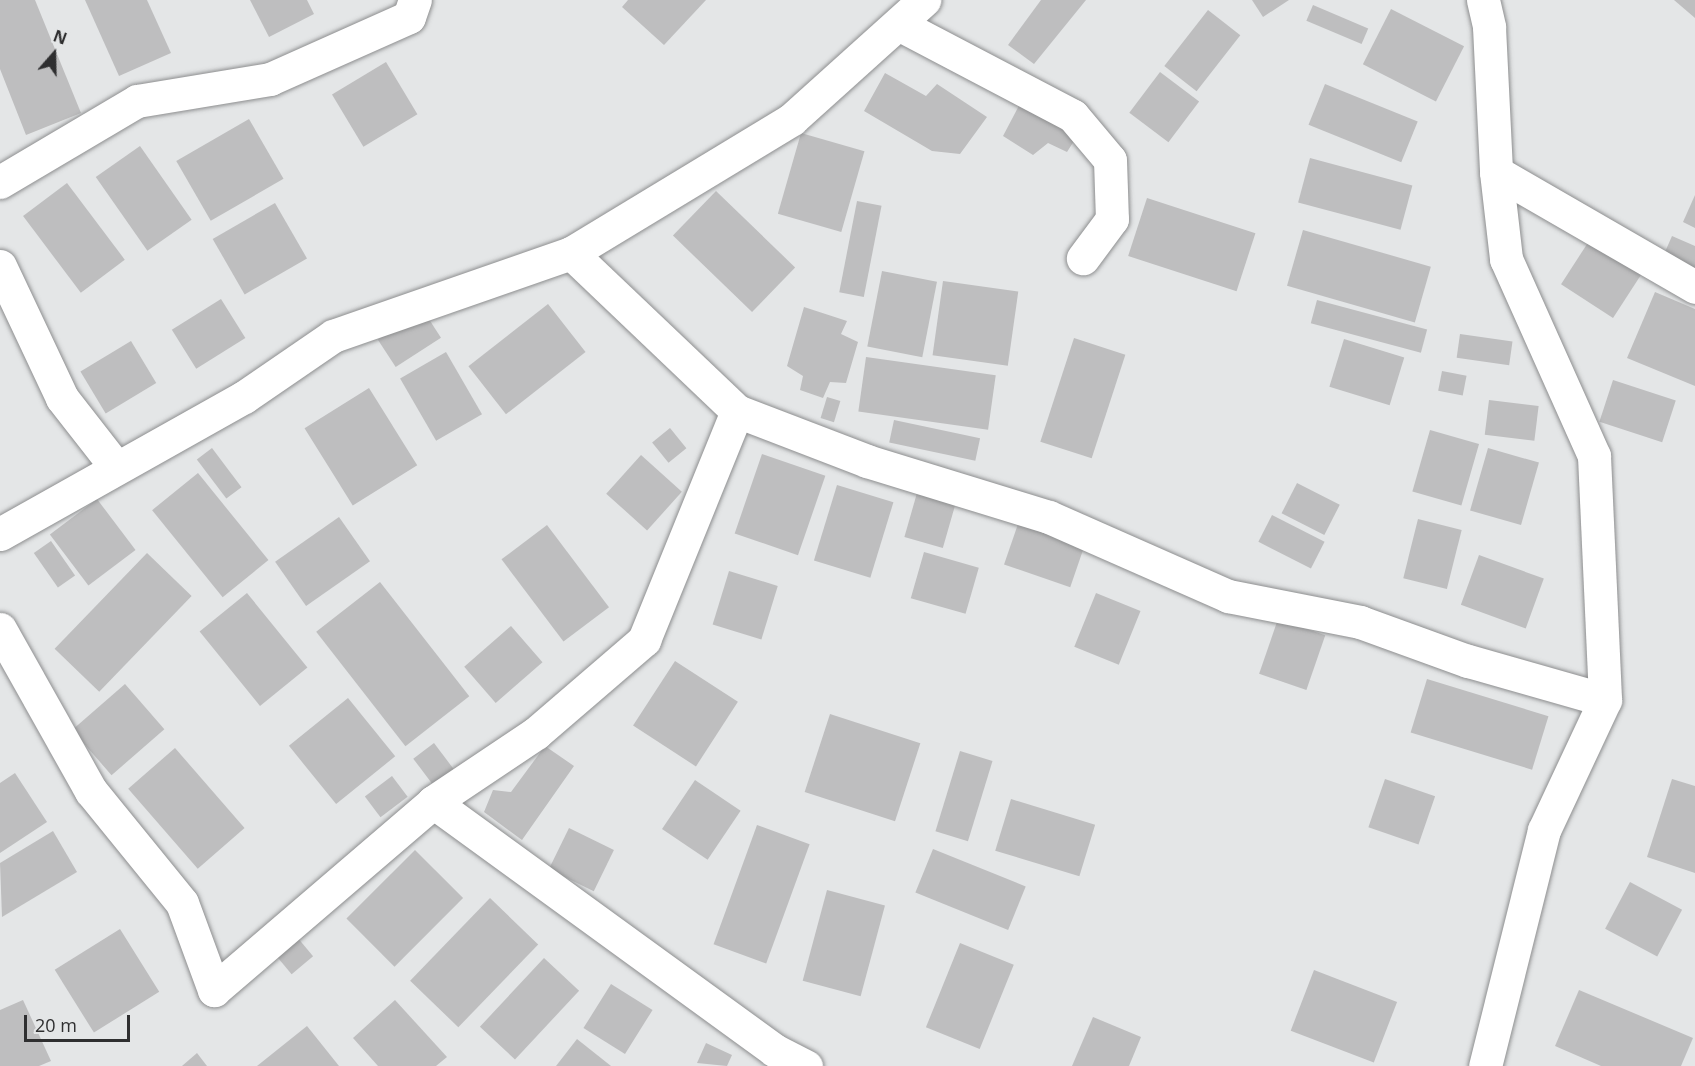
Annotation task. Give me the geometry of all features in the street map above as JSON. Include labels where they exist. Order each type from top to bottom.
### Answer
[{"type":"street","points":[[0,182],[136,101],[270,79],[409,17],[415,0]]},
{"type":"street","points":[[0,534],[244,397],[333,336],[572,253],[792,119],[900,26],[924,0]]},
{"type":"street","points":[[1483,0],[1489,27],[1496,172],[1506,259],[1594,456],[1605,699],[1544,830],[1485,1066]]},
{"type":"street","points":[[900,26],[1073,116],[1110,160],[1112,219],[1083,258]]},
{"type":"street","points":[[1496,172],[1695,287]]},
{"type":"street","points":[[572,253],[737,411],[867,461],[1049,517],[1228,596],[1360,622],[1468,661],[1605,699]]},
{"type":"street","points":[[0,266],[62,398],[116,467]]},
{"type":"street","points":[[0,629],[91,791],[182,903],[214,990],[433,802],[536,733],[644,640],[737,411]]},
{"type":"street","points":[[433,802],[774,1050],[806,1066]]},
{"type":"building","points":[[0,0],[35,0],[81,113],[26,135],[0,69]]},
{"type":"building","points":[[85,0],[147,0],[171,53],[119,76]]},
{"type":"building","points":[[250,0],[307,0],[314,14],[269,37]]},
{"type":"building","points":[[628,0],[706,0],[664,45],[622,7]]},
{"type":"building","points":[[1041,0],[1086,0],[1034,64],[1008,45]]},
{"type":"building","points":[[1252,0],[1289,0],[1263,17]]},
{"type":"building","points":[[1674,0],[1695,0],[1695,18]]},
{"type":"building","points":[[1313,5],[1368,28],[1362,44],[1306,21]]},
{"type":"building","points":[[1391,9],[1464,46],[1436,101],[1363,64]]},
{"type":"building","points":[[1208,10],[1240,35],[1197,91],[1164,66]]},
{"type":"building","points":[[386,62],[417,114],[363,147],[332,94]]},
{"type":"building","points":[[1160,72],[1199,101],[1168,142],[1129,113]]},
{"type":"building","points":[[885,73],[926,96],[937,84],[987,117],[960,154],[932,151],[864,111]]},
{"type":"building","points":[[1325,84],[1418,121],[1401,162],[1309,125]]},
{"type":"building","points":[[1022,100],[1079,133],[1067,152],[1048,143],[1033,155],[1003,136]]},
{"type":"building","points":[[249,119],[284,179],[211,221],[176,161]]},
{"type":"building","points":[[801,133],[864,151],[841,232],[778,214]]},
{"type":"building","points":[[140,146],[192,220],[147,251],[96,177]]},
{"type":"building","points":[[1310,158],[1412,185],[1400,230],[1298,202]]},
{"type":"building","points":[[67,183],[125,260],[81,293],[23,216]]},
{"type":"building","points":[[716,191],[795,267],[752,312],[673,236]]},
{"type":"building","points":[[1695,195],[1695,228],[1683,222]]},
{"type":"building","points":[[1147,198],[1255,233],[1237,291],[1128,256]]},
{"type":"building","points":[[857,201],[882,206],[864,297],[839,292]]},
{"type":"building","points":[[275,203],[307,258],[245,294],[213,239]]},
{"type":"building","points":[[1303,230],[1431,267],[1415,322],[1287,286]]},
{"type":"building","points":[[1672,236],[1695,246],[1695,275],[1661,261]]},
{"type":"building","points":[[1591,238],[1643,272],[1613,318],[1561,284]]},
{"type":"building","points":[[882,271],[937,282],[922,357],[867,347]]},
{"type":"building","points":[[943,281],[1018,292],[1008,366],[933,355]]},
{"type":"building","points":[[1655,292],[1695,309],[1695,386],[1627,358]]},
{"type":"building","points":[[221,299],[245,338],[196,369],[172,330]]},
{"type":"building","points":[[1317,300],[1427,330],[1421,353],[1311,323]]},
{"type":"building","points":[[548,304],[586,352],[506,414],[468,366]]},
{"type":"building","points":[[804,307],[847,321],[841,334],[858,342],[846,383],[830,382],[823,398],[800,390],[803,376],[787,366]]},
{"type":"building","points":[[423,310],[441,338],[396,367],[378,339]]},
{"type":"building","points":[[1460,334],[1512,341],[1509,365],[1457,358]]},
{"type":"building","points":[[1074,338],[1125,355],[1092,458],[1040,442]]},
{"type":"building","points":[[1344,339],[1404,357],[1390,405],[1329,387]]},
{"type":"building","points":[[131,341],[156,383],[106,413],[80,371]]},
{"type":"building","points":[[446,352],[482,414],[436,441],[400,378]]},
{"type":"building","points":[[866,357],[996,375],[988,430],[858,411]]},
{"type":"building","points":[[1442,371],[1467,376],[1463,395],[1438,391]]},
{"type":"building","points":[[1613,380],[1676,400],[1662,442],[1599,422]]},
{"type":"building","points":[[369,388],[417,465],[353,505],[305,428]]},
{"type":"building","points":[[827,397],[840,401],[834,422],[821,418]]},
{"type":"building","points":[[1489,400],[1539,406],[1534,441],[1485,435]]},
{"type":"building","points":[[894,420],[980,438],[975,461],[889,442]]},
{"type":"building","points":[[670,428],[686,448],[668,463],[652,442]]},
{"type":"building","points":[[1430,430],[1479,444],[1461,506],[1412,492]]},
{"type":"building","points":[[212,448],[241,487],[226,499],[197,459]]},
{"type":"building","points":[[1488,448],[1539,463],[1521,525],[1470,510]]},
{"type":"building","points":[[762,454],[825,476],[798,555],[735,533]]},
{"type":"building","points":[[641,455],[682,492],[647,530],[606,494]]},
{"type":"building","points":[[198,473],[268,560],[223,597],[152,510]]},
{"type":"building","points":[[1297,483],[1340,505],[1324,535],[1282,513]]},
{"type":"building","points":[[837,485],[893,502],[870,578],[814,561]]},
{"type":"building","points":[[919,486],[957,497],[943,548],[904,537]]},
{"type":"building","points":[[97,499],[136,550],[88,586],[50,535]]},
{"type":"building","points":[[1272,515],[1325,542],[1311,569],[1258,542]]},
{"type":"building","points":[[339,517],[370,561],[306,606],[275,562]]},
{"type":"building","points":[[1418,519],[1462,530],[1447,589],[1403,578]]},
{"type":"building","points":[[1019,521],[1085,544],[1070,587],[1004,564]]},
{"type":"building","points":[[547,525],[609,607],[563,642],[501,559]]},
{"type":"building","points":[[51,541],[75,575],[58,587],[34,553]]},
{"type":"building","points":[[924,552],[979,568],[966,614],[911,598]]},
{"type":"building","points":[[147,553],[192,596],[99,692],[55,649]]},
{"type":"building","points":[[1479,555],[1544,579],[1526,628],[1461,605]]},
{"type":"building","points":[[729,571],[778,586],[761,639],[713,625]]},
{"type":"building","points":[[380,582],[469,696],[405,746],[316,632]]},
{"type":"building","points":[[247,593],[307,668],[260,706],[200,631]]},
{"type":"building","points":[[1096,593],[1141,611],[1119,665],[1074,647]]},
{"type":"building","points":[[1278,619],[1325,635],[1306,690],[1259,674]]},
{"type":"building","points":[[511,626],[542,662],[496,703],[464,667]]},
{"type":"building","points":[[675,661],[738,702],[696,766],[633,726]]},
{"type":"building","points":[[1427,679],[1548,716],[1532,770],[1411,733]]},
{"type":"building","points":[[125,684],[164,729],[112,775],[72,730]]},
{"type":"building","points":[[348,698],[395,756],[336,804],[289,746]]},
{"type":"building","points":[[830,714],[920,743],[895,821],[805,792]]},
{"type":"building","points":[[434,743],[454,770],[434,786],[413,759]]},
{"type":"building","points":[[545,746],[574,766],[522,840],[484,812],[493,790],[511,792]]},
{"type":"building","points":[[175,748],[245,828],[198,869],[128,789]]},
{"type":"building","points":[[960,751],[993,761],[968,841],[935,831]]},
{"type":"building","points":[[15,773],[47,822],[0,853],[0,783]]},
{"type":"building","points":[[392,776],[408,797],[380,817],[365,796]]},
{"type":"building","points":[[1385,779],[1435,796],[1419,844],[1368,827]]},
{"type":"building","points":[[1672,779],[1695,786],[1695,873],[1647,857]]},
{"type":"building","points":[[695,780],[741,811],[708,860],[662,829]]},
{"type":"building","points":[[1011,799],[1095,825],[1079,876],[995,851]]},
{"type":"building","points":[[757,825],[810,844],[766,963],[714,944]]},
{"type":"building","points":[[569,828],[614,850],[594,891],[549,869]]},
{"type":"building","points":[[53,831],[77,872],[2,917],[0,863]]},
{"type":"building","points":[[933,849],[1026,886],[1008,930],[915,893]]},
{"type":"building","points":[[415,850],[463,898],[394,967],[346,919]]},
{"type":"building","points":[[1630,882],[1682,910],[1657,956],[1605,929]]},
{"type":"building","points":[[827,890],[885,906],[861,996],[803,981]]},
{"type":"building","points":[[490,898],[538,945],[458,1027],[410,981]]},
{"type":"building","points":[[120,929],[159,992],[94,1033],[55,970]]},
{"type":"building","points":[[297,937],[313,956],[292,974],[276,955]]},
{"type":"building","points":[[960,943],[1014,965],[980,1049],[926,1027]]},
{"type":"building","points":[[544,958],[579,991],[515,1059],[480,1027]]},
{"type":"building","points":[[1314,970],[1397,1002],[1374,1063],[1291,1031]]},
{"type":"building","points":[[611,984],[653,1010],[625,1054],[583,1028]]},
{"type":"building","points":[[1579,990],[1693,1038],[1681,1066],[1601,1066],[1555,1046]]},
{"type":"building","points":[[23,1000],[51,1061],[39,1066],[0,1066],[0,1010]]},
{"type":"building","points":[[395,1000],[447,1057],[436,1066],[378,1066],[353,1038]]},
{"type":"building","points":[[1093,1017],[1141,1037],[1129,1066],[1072,1066]]},
{"type":"building","points":[[307,1026],[339,1066],[257,1066]]},
{"type":"building","points":[[577,1039],[611,1066],[556,1066]]},
{"type":"building","points":[[706,1043],[732,1055],[727,1066],[697,1063]]},
{"type":"building","points":[[197,1053],[207,1066],[182,1066]]}]
